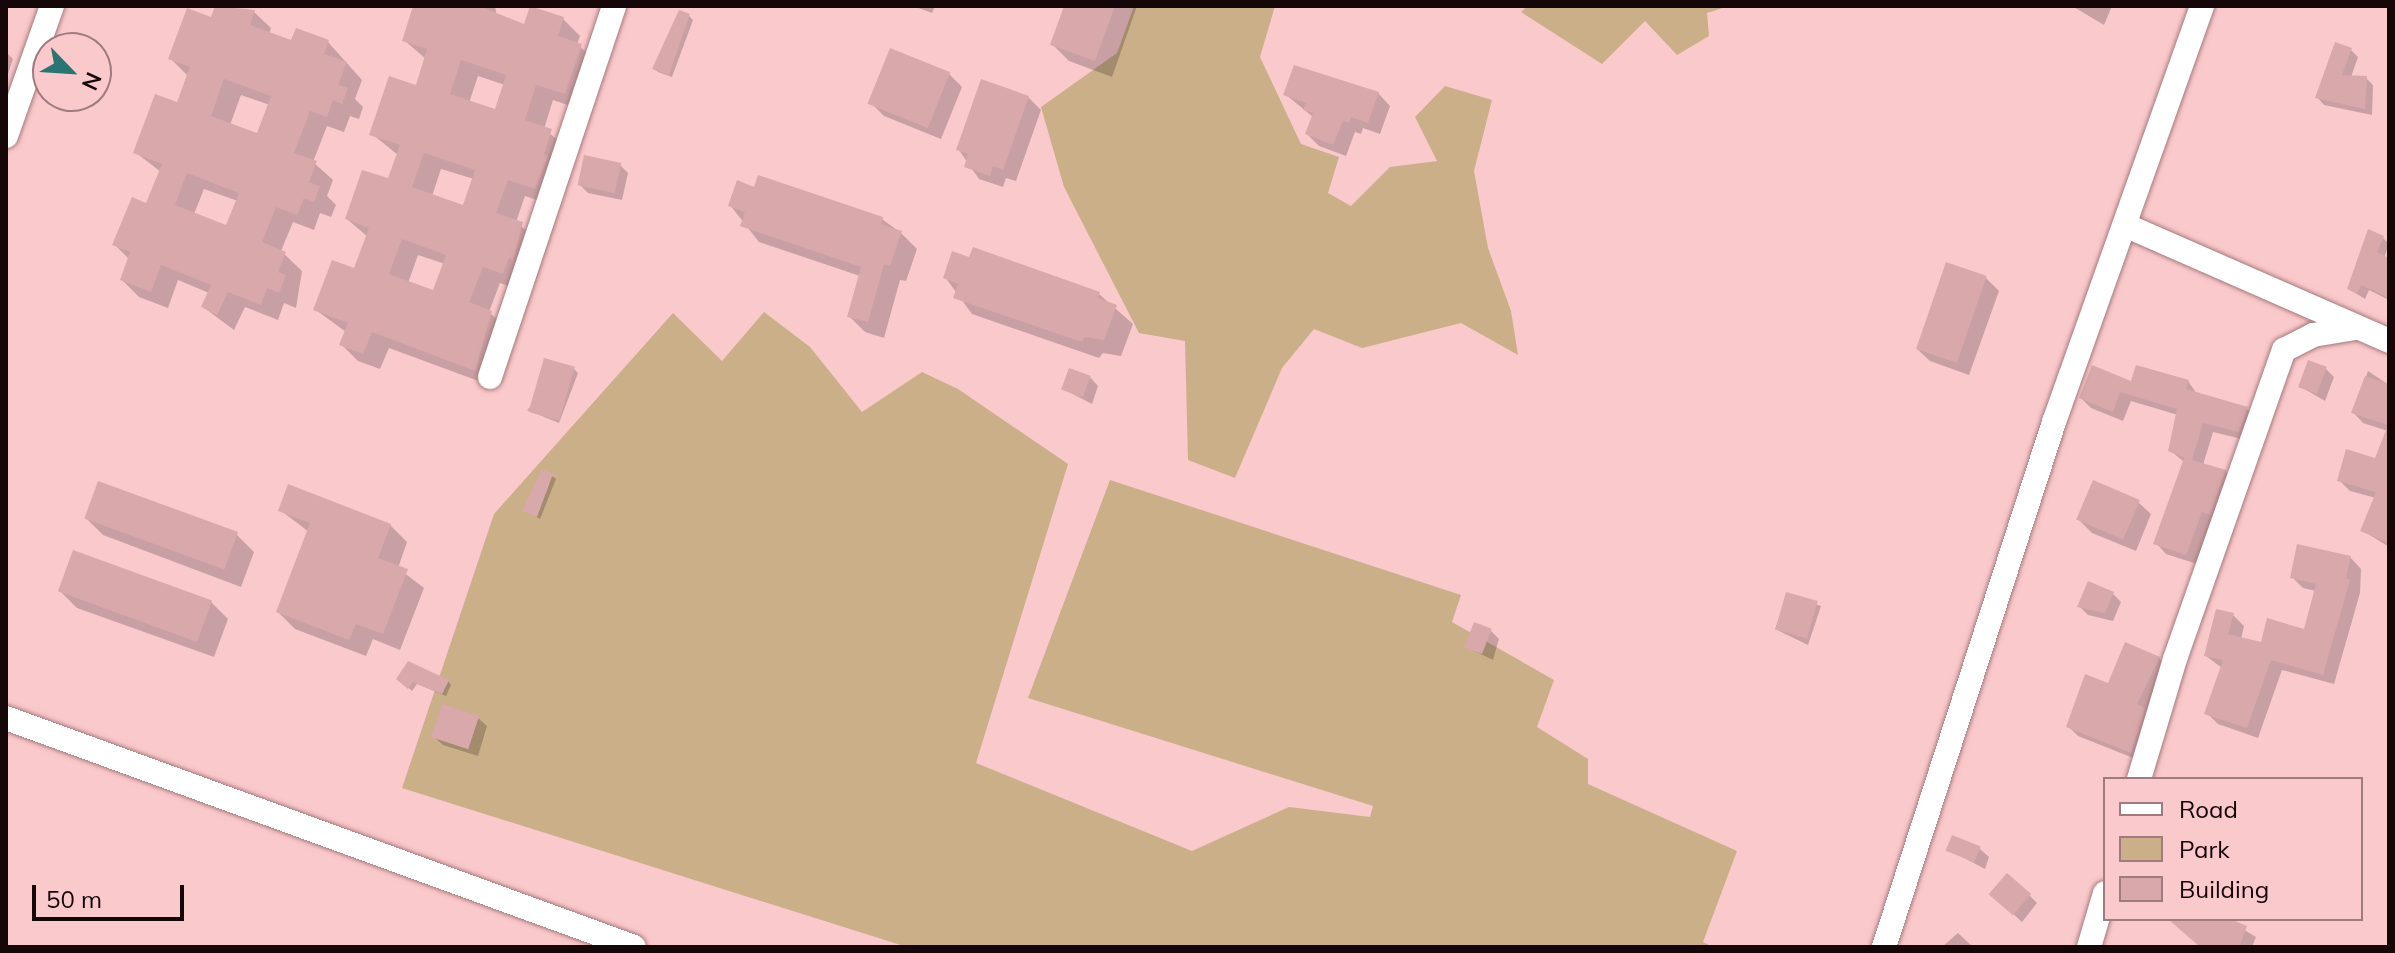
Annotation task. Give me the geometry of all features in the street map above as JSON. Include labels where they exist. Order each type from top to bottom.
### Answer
[{"type":"street","points":[[6,136],[52,6]]},
{"type":"street","points":[[490,377],[614,6]]},
{"type":"street","points":[[1884,947],[2054,422],[2202,6]]},
{"type":"street","points":[[2125,225],[2389,341]]},
{"type":"street","points":[[2140,777],[2175,659],[2284,350],[2313,335],[2355,328]]},
{"type":"street","points":[[6,718],[634,947]]},
{"type":"street","points":[[2089,947],[2103,900]]},
{"type":"green space","points":[[1134,6],[1275,6],[1260,57],[1301,144],[1339,157],[1328,193],[1351,206],[1390,167],[1437,161],[1415,117],[1445,86],[1492,100],[1474,171],[1488,248],[1511,311],[1518,355],[1461,323],[1362,348],[1314,329],[1282,368],[1235,478],[1188,460],[1185,341],[1139,333],[1064,187],[1041,107],[1117,53]]},
{"type":"green space","points":[[1527,6],[1729,6],[1707,13],[1709,36],[1677,55],[1645,21],[1602,64],[1521,12]]},
{"type":"green space","points":[[764,312],[810,347],[862,412],[922,372],[958,389],[1068,464],[976,763],[1192,851],[1289,807],[1370,817],[1373,806],[1028,698],[1110,480],[1461,595],[1452,622],[1554,680],[1537,727],[1588,759],[1588,784],[1737,851],[1703,942],[1713,947],[907,947],[402,788],[494,514],[673,313],[722,361]]},
{"type":"building","points":[[215,6],[255,10],[250,25],[291,40],[296,28],[329,40],[324,54],[347,62],[338,85],[348,88],[342,104],[333,100],[327,117],[310,111],[294,153],[317,161],[309,182],[320,186],[314,202],[304,198],[297,215],[276,207],[262,242],[286,252],[278,272],[286,275],[279,293],[267,288],[261,305],[228,292],[217,315],[201,307],[211,285],[161,265],[151,292],[120,280],[130,252],[112,245],[132,197],[146,203],[162,164],[133,153],[155,94],[177,102],[190,67],[168,59],[187,8],[211,17]],"holes":[[[224,79],[271,96],[257,133],[211,116]],[[187,173],[239,193],[226,225],[175,205]]]},
{"type":"building","points":[[413,6],[479,6],[524,24],[530,6],[564,17],[558,36],[582,44],[565,94],[536,85],[525,120],[552,129],[544,154],[548,156],[535,189],[508,180],[496,213],[523,222],[513,260],[509,258],[503,274],[483,267],[469,302],[492,311],[475,371],[372,332],[363,354],[339,345],[348,323],[313,310],[332,260],[354,268],[369,228],[345,219],[362,170],[388,178],[400,145],[369,135],[389,76],[416,85],[427,49],[402,41]],"holes":[[[461,60],[506,75],[495,109],[450,94]],[[424,153],[475,170],[463,205],[412,187]],[[402,239],[446,255],[433,290],[389,274]]]},
{"type":"building","points":[[1064,6],[1115,6],[1095,61],[1050,45]]},
{"type":"building","points":[[679,10],[690,14],[669,75],[652,69]]},
{"type":"building","points":[[2335,42],[2352,48],[2342,75],[2367,76],[2365,109],[2315,98]]},
{"type":"building","points":[[890,48],[950,72],[928,128],[868,104]]},
{"type":"building","points":[[1294,65],[1379,92],[1368,123],[1351,117],[1349,123],[1343,121],[1333,145],[1305,134],[1313,113],[1303,110],[1306,103],[1283,95]]},
{"type":"building","points":[[981,79],[1029,96],[1003,170],[993,166],[990,176],[964,167],[968,154],[956,150]]},
{"type":"building","points":[[584,155],[621,163],[615,193],[578,185]]},
{"type":"building","points":[[758,175],[883,217],[881,224],[902,231],[890,266],[884,264],[868,322],[847,317],[861,267],[740,226],[745,212],[728,206],[737,180],[754,187]]},
{"type":"building","points":[[2368,229],[2384,236],[2377,252],[2389,258],[2389,298],[2361,285],[2357,294],[2347,289]]},
{"type":"building","points":[[973,247],[1100,292],[1098,298],[1117,305],[1104,340],[1085,337],[1082,342],[953,298],[958,284],[943,278],[952,251],[969,257]]},
{"type":"building","points":[[1946,262],[1987,276],[1957,363],[1916,349]]},
{"type":"building","points":[[544,358],[575,367],[559,421],[529,412]]},
{"type":"building","points":[[2308,360],[2327,367],[2317,394],[2298,387]]},
{"type":"building","points":[[2092,365],[2131,381],[2136,365],[2189,380],[2186,389],[2248,407],[2239,432],[2203,423],[2192,460],[2226,470],[2210,515],[2202,512],[2186,555],[2153,544],[2184,458],[2190,460],[2168,451],[2177,409],[2120,392],[2113,412],[2079,398]]},
{"type":"building","points":[[1069,368],[1091,376],[1083,397],[1061,390]]},
{"type":"building","points":[[2365,376],[2389,384],[2389,543],[2360,531],[2376,492],[2337,481],[2346,449],[2375,458],[2388,425],[2351,413]]},
{"type":"building","points":[[542,469],[553,474],[537,517],[522,511]]},
{"type":"building","points":[[2093,480],[2140,500],[2123,540],[2076,520]]},
{"type":"building","points":[[98,481],[238,532],[224,570],[84,519]]},
{"type":"building","points":[[288,484],[391,524],[378,558],[408,569],[383,634],[356,624],[349,640],[276,612],[310,523],[278,511]]},
{"type":"building","points":[[2297,544],[2351,556],[2346,578],[2350,580],[2323,675],[2271,660],[2247,728],[2204,714],[2223,660],[2204,656],[2216,609],[2234,613],[2228,634],[2261,642],[2267,618],[2304,629],[2316,584],[2290,578]]},
{"type":"building","points":[[73,550],[212,601],[197,642],[58,591]]},
{"type":"building","points":[[2088,581],[2114,592],[2105,613],[2077,607]]},
{"type":"building","points":[[1786,592],[1818,601],[1807,639],[1775,629]]},
{"type":"building","points":[[1474,622],[1492,629],[1482,654],[1464,647]]},
{"type":"building","points":[[2125,642],[2160,657],[2137,704],[2145,708],[2131,753],[2066,727],[2085,674],[2108,683]]},
{"type":"building","points":[[408,661],[449,680],[442,694],[413,682],[408,689],[396,679]]},
{"type":"building","points":[[442,704],[479,716],[468,749],[431,737]]},
{"type":"building","points":[[1952,835],[1981,847],[1974,862],[1946,851]]},
{"type":"building","points":[[2007,873],[2031,894],[2013,915],[1989,894]]},
{"type":"building","points":[[2170,921],[2235,921],[2247,926],[2239,947],[2200,947]]}]
